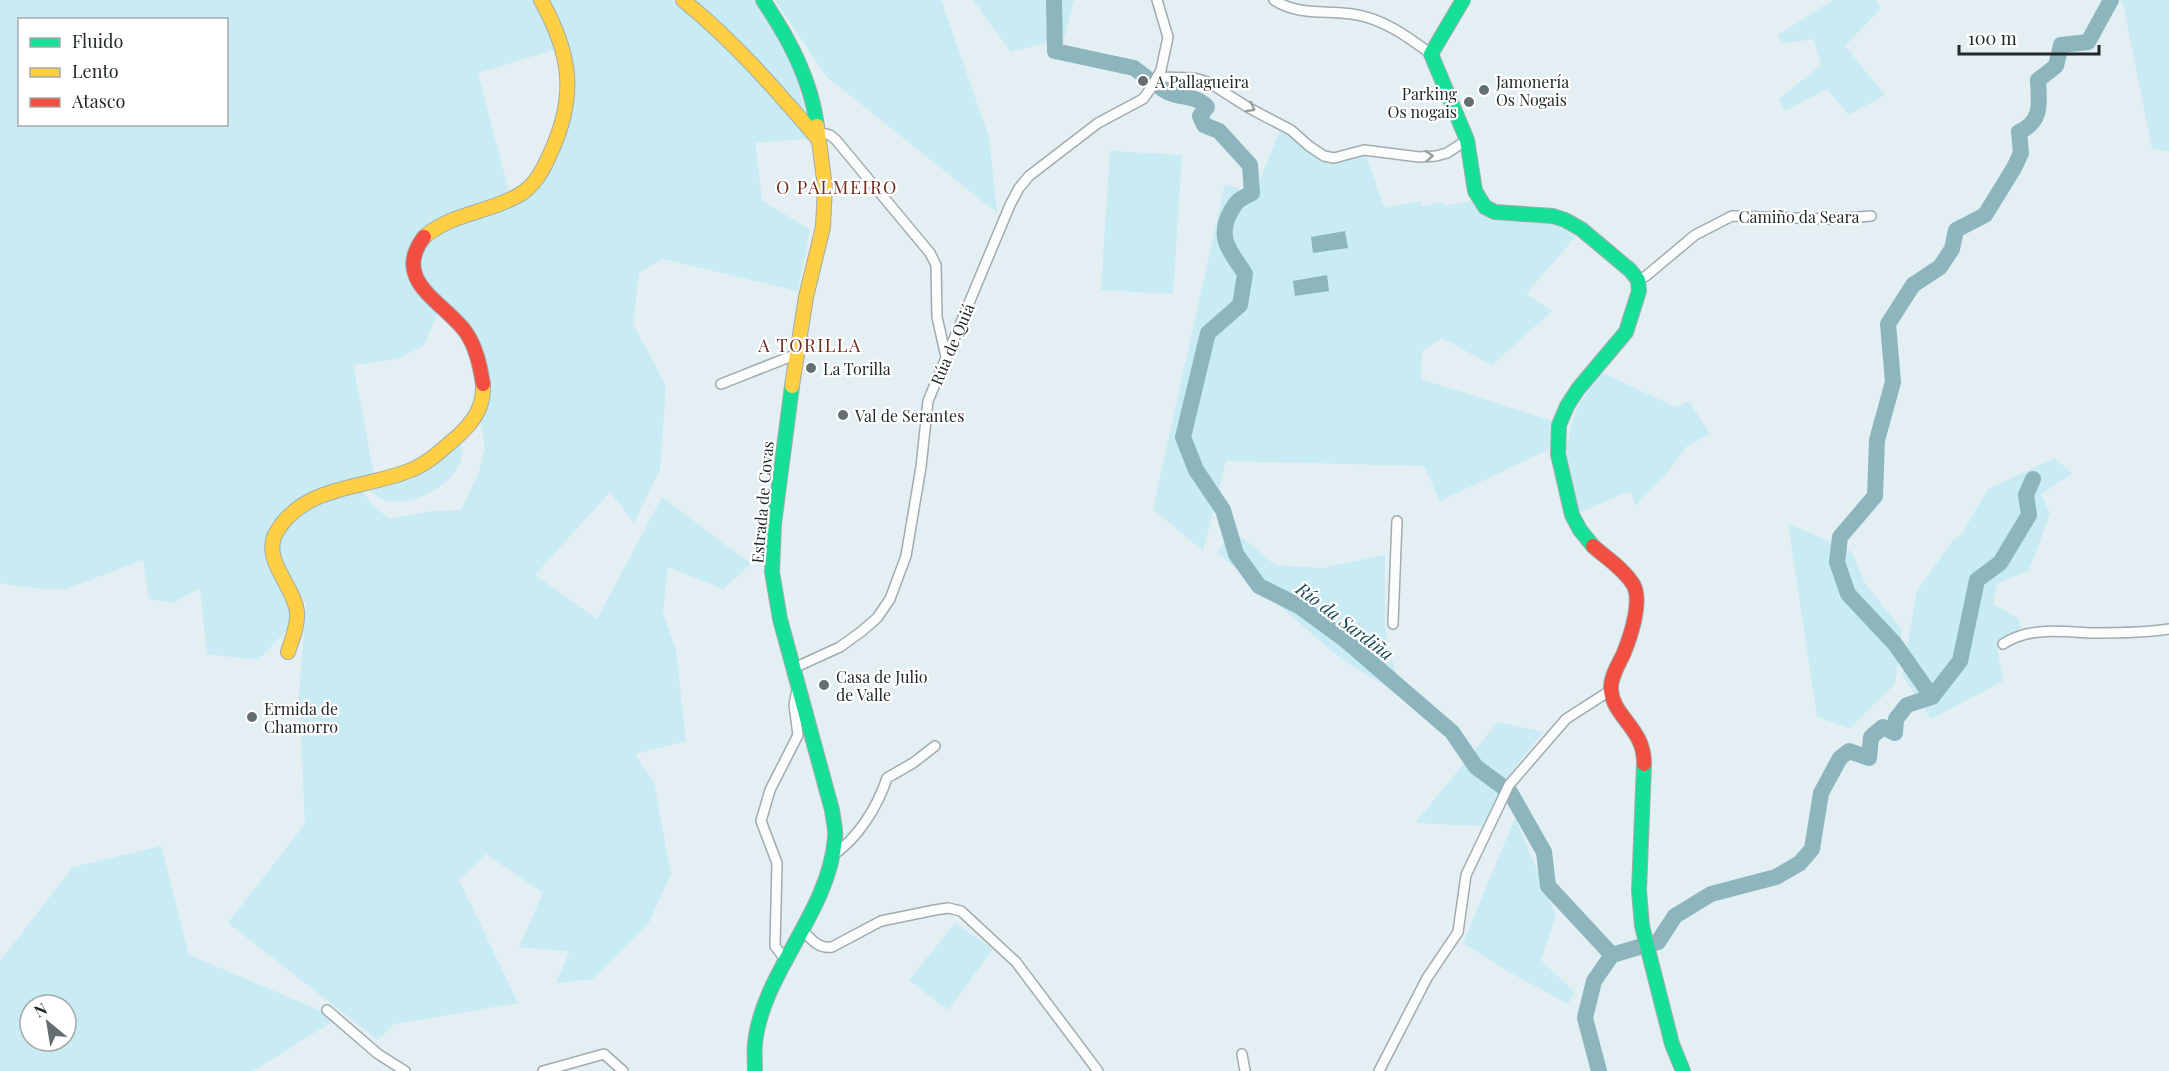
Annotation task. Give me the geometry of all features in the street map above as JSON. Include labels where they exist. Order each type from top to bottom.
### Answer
[{"type":"street","points":[[288,652],[297,614],[294,598],[274,562],[272,552],[274,536],[287,516],[307,503],[337,489],[412,469],[441,452],[465,429],[476,415],[483,399],[479,367],[466,333],[420,286],[412,268],[413,254],[419,242],[432,230],[467,212],[517,196],[532,185],[543,169],[565,118],[568,98],[562,52],[541,0]]},
{"type":"street","points":[[683,0],[713,24],[750,60],[818,136],[830,135],[836,140],[930,253],[936,266],[937,318],[946,357]]},
{"type":"street","name":"Estrada de Covas","points":[[755,1071],[754,1048],[761,1017],[816,905],[832,856],[835,836],[832,810],[780,619],[772,572],[774,524],[781,467],[806,297],[825,215],[825,187],[812,94],[784,31],[763,0]]},
{"type":"street","name":"Rúa de Quiá","points":[[794,668],[840,647],[877,618],[890,599],[906,556],[921,467],[928,401],[1019,188],[1029,176],[1098,123],[1143,99],[1158,77],[1167,50],[1168,37],[1157,0]]},
{"type":"street","points":[[1274,0],[1297,10],[1352,14],[1386,24],[1431,54],[1467,140],[1475,191],[1485,207],[1495,212],[1553,216],[1565,220],[1581,229],[1630,270],[1638,280],[1639,291],[1626,332],[1578,389],[1567,406],[1559,425],[1558,454],[1572,515],[1580,530],[1594,547],[1625,574],[1634,586],[1636,598],[1632,632],[1612,681],[1611,690],[1614,702],[1638,736],[1644,753],[1639,891],[1642,926],[1672,1044],[1683,1071]]},
{"type":"street","points":[[1431,54],[1464,0]]},
{"type":"street","points":[[1158,77],[1194,78],[1208,82],[1249,108],[1292,130],[1324,156],[1334,158],[1364,150],[1419,157],[1436,156],[1447,153],[1467,140]]},
{"type":"street","name":"Camiño da Seara","points":[[1638,280],[1646,276],[1695,235],[1732,216],[1832,219],[1871,216]]},
{"type":"street","points":[[721,384],[797,354]]},
{"type":"street","points":[[1393,624],[1397,520]]},
{"type":"street","points":[[2003,644],[2011,639],[2046,630],[2124,633],[2169,629]]},
{"type":"street","points":[[787,962],[775,946],[777,863],[761,820],[770,790],[798,735],[794,705],[798,685]]},
{"type":"street","points":[[1379,1071],[1427,978],[1458,932],[1466,875],[1509,785],[1566,719],[1611,690]]},
{"type":"street","points":[[832,856],[842,849],[871,814],[879,800],[886,778],[913,763],[935,746]]},
{"type":"street","points":[[803,931],[819,946],[825,948],[832,947],[881,921],[948,908],[961,911],[1016,962],[1098,1071]]},
{"type":"street","points":[[327,1010],[378,1054],[405,1071]]},
{"type":"street","points":[[744,1071],[754,1048]]},
{"type":"street","points":[[543,1071],[604,1054],[623,1071]]},
{"type":"street","points":[[1242,1054],[1245,1071]]},
{"type":"shaded area","points":[[0,0],[537,0],[556,49],[478,73],[510,196],[466,210],[409,258],[439,311],[424,345],[398,359],[353,365],[374,475],[338,482],[284,512],[270,524],[264,546],[268,564],[284,588],[291,614],[288,629],[258,660],[207,654],[200,588],[173,603],[149,599],[143,560],[66,589],[39,589],[0,583]]},
{"type":"shaded area","points":[[545,0],[672,0],[697,15],[729,45],[801,123],[806,139],[755,143],[762,200],[810,230],[798,291],[663,259],[639,273],[633,324],[666,386],[660,469],[634,523],[610,492],[535,575],[597,619],[662,497],[751,564],[723,589],[668,567],[663,612],[676,651],[686,741],[635,754],[654,783],[671,874],[648,924],[593,979],[556,983],[570,951],[519,947],[543,893],[486,854],[459,880],[518,1003],[394,1024],[378,1040],[228,923],[305,824],[299,695],[306,604],[282,562],[278,540],[294,516],[327,497],[360,488],[372,504],[389,519],[432,511],[461,510],[478,475],[485,448],[480,417],[483,363],[419,273],[416,260],[432,235],[532,191],[570,91]]},
{"type":"shaded area","points":[[692,0],[754,0],[775,27],[795,70],[805,113],[736,36]]},
{"type":"shaded area","points":[[775,0],[941,0],[989,137],[997,213],[826,76]]},
{"type":"shaded area","points":[[973,0],[1074,0],[1064,38],[1011,52]]},
{"type":"shaded area","points":[[1833,0],[1875,0],[1881,8],[1845,46],[1885,95],[1849,115],[1827,89],[1785,111],[1779,99],[1821,65],[1814,39],[1781,44],[1778,35]]},
{"type":"shaded area","points":[[2120,0],[2169,0],[2169,151],[2152,149],[2123,4]]},
{"type":"shaded area","points":[[1281,128],[1318,157],[1365,152],[1384,208],[1421,201],[1421,206],[1443,202],[1444,206],[1472,201],[1492,218],[1549,221],[1576,236],[1526,294],[1552,311],[1492,365],[1442,338],[1422,351],[1421,379],[1553,421],[1552,448],[1440,501],[1424,466],[1226,461],[1203,551],[1153,509],[1225,184],[1254,194]]},
{"type":"shaded area","points":[[1110,151],[1182,155],[1173,294],[1101,290]]},
{"type":"shaded area","points":[[1345,231],[1348,248],[1313,253],[1311,237]]},
{"type":"shaded area","points":[[1327,275],[1329,291],[1295,296],[1293,281]]},
{"type":"shaded area","points":[[1601,372],[1675,407],[1689,401],[1710,434],[1687,446],[1665,475],[1635,506],[1632,494],[1627,492],[1579,513],[1565,457],[1566,440],[1569,440],[1570,430],[1580,404]]},
{"type":"shaded area","points":[[460,439],[462,453],[453,474],[445,483],[423,496],[399,502],[388,501],[378,497],[366,485]]},
{"type":"shaded area","points":[[2055,458],[2072,474],[2041,494],[2050,514],[2029,570],[1997,584],[1993,604],[2018,618],[2021,628],[1997,648],[2003,681],[1931,719],[1902,675],[1917,591],[1953,540],[1962,534],[1988,489]]},
{"type":"shaded area","points":[[1788,523],[1852,552],[1865,583],[1902,630],[1895,684],[1850,728],[1817,717]]},
{"type":"shaded area","points":[[1234,531],[1275,565],[1322,568],[1385,555],[1385,629],[1401,696],[1340,658],[1217,552]]},
{"type":"shaded area","points":[[1498,722],[1543,732],[1509,775],[1482,826],[1415,823]]},
{"type":"shaded area","points":[[1515,818],[1556,915],[1541,960],[1574,992],[1568,1004],[1511,973],[1463,943]]},
{"type":"shaded area","points":[[161,846],[189,955],[338,1018],[253,1071],[0,1071],[0,961],[73,867]]},
{"type":"shaded area","points":[[955,923],[993,949],[948,1010],[909,980]]},
{"type":"waterway","name":"Río da Sardiña","points":[[1054,0],[1055,51],[1134,68],[1147,78]]},
{"type":"waterway","points":[[1932,697],[1895,644],[1848,594],[1837,562],[1840,537],[1875,496],[1877,440],[1893,382],[1888,324],[1913,285],[1940,267],[1952,249],[1956,230],[1985,215],[2021,153],[2019,132],[2027,128],[2036,117],[2039,104],[2038,80],[2056,66],[2061,45],[2088,42],[2111,0]]},
{"type":"waterway","name":"Río da Sardiña","points":[[1161,88],[1167,92],[1197,100],[1207,107],[1200,116],[1204,125],[1219,131],[1250,165],[1252,193],[1240,199],[1236,204],[1229,215],[1225,232],[1225,239],[1231,253],[1245,274],[1240,305],[1208,333],[1183,437],[1196,470],[1223,510],[1236,554],[1259,586],[1299,606],[1344,639],[1452,732],[1476,767],[1510,792],[1544,852],[1548,886],[1612,955],[1594,981],[1585,1018],[1599,1071]]},
{"type":"waterway","points":[[1655,943],[1658,942],[1675,916],[1711,894],[1776,877],[1800,863],[1812,849],[1821,793],[1840,758],[1849,751],[1869,758],[1871,737],[1883,727],[1895,733],[1896,719],[1907,705],[1932,697],[1960,661],[1977,580],[2000,563],[2029,515],[2026,495],[2033,479]]},
{"type":"waterway","points":[[1612,955],[1639,947]]},
{"type":"traffic: fast","points":[[763,0],[798,60],[810,92],[817,126]]},
{"type":"traffic: fast","points":[[1463,0],[1431,54],[1467,140],[1475,191],[1485,207],[1495,212],[1553,216],[1565,220],[1581,229],[1630,270],[1638,280],[1639,291],[1626,332],[1578,389],[1559,425],[1558,454],[1572,515],[1593,546]]},
{"type":"traffic: fast","points":[[755,1071],[755,1043],[760,1017],[782,966],[821,892],[830,865],[835,835],[832,810],[780,619],[772,572],[774,524],[792,386]]},
{"type":"traffic: fast","points":[[1644,764],[1639,891],[1642,926],[1672,1044],[1683,1071]]},
{"type":"traffic: slow","points":[[424,237],[446,223],[495,206],[525,191],[534,182],[551,152],[565,112],[567,75],[559,39],[541,0]]},
{"type":"traffic: slow","points":[[683,0],[738,50],[819,140]]},
{"type":"traffic: slow","points":[[792,386],[806,297],[823,227],[825,187],[817,126]]},
{"type":"traffic: slow","points":[[288,652],[296,627],[297,612],[295,602],[275,562],[273,541],[277,531],[289,516],[304,504],[320,496],[394,476],[418,467],[430,459],[470,424],[480,406],[483,384]]},
{"type":"traffic: jam","points":[[424,237],[415,252],[413,266],[416,278],[469,337],[477,356],[483,384]]},
{"type":"traffic: jam","points":[[1593,546],[1624,573],[1636,591],[1637,600],[1632,630],[1613,676],[1611,690],[1617,708],[1640,741],[1644,764]]},
{"type":"place","name":"A Pallagueira","points":[[1143,81]]},
{"type":"place","name":"Jamonería Os Nogais","points":[[1484,90]]},
{"type":"place","name":"Parking Os nogais","points":[[1469,102]]},
{"type":"place","name":"La Torilla","points":[[811,368]]},
{"type":"place","name":"Val de Serantes","points":[[843,415]]},
{"type":"place","name":"Casa de Julio de Valle","points":[[824,685]]},
{"type":"place","name":"Ermida de Chamorro","points":[[252,717]]},
{"type":"district","name":"O PALMEIRO","points":[[837,187]]},
{"type":"district","name":"A TORILLA","points":[[810,345]]}]
